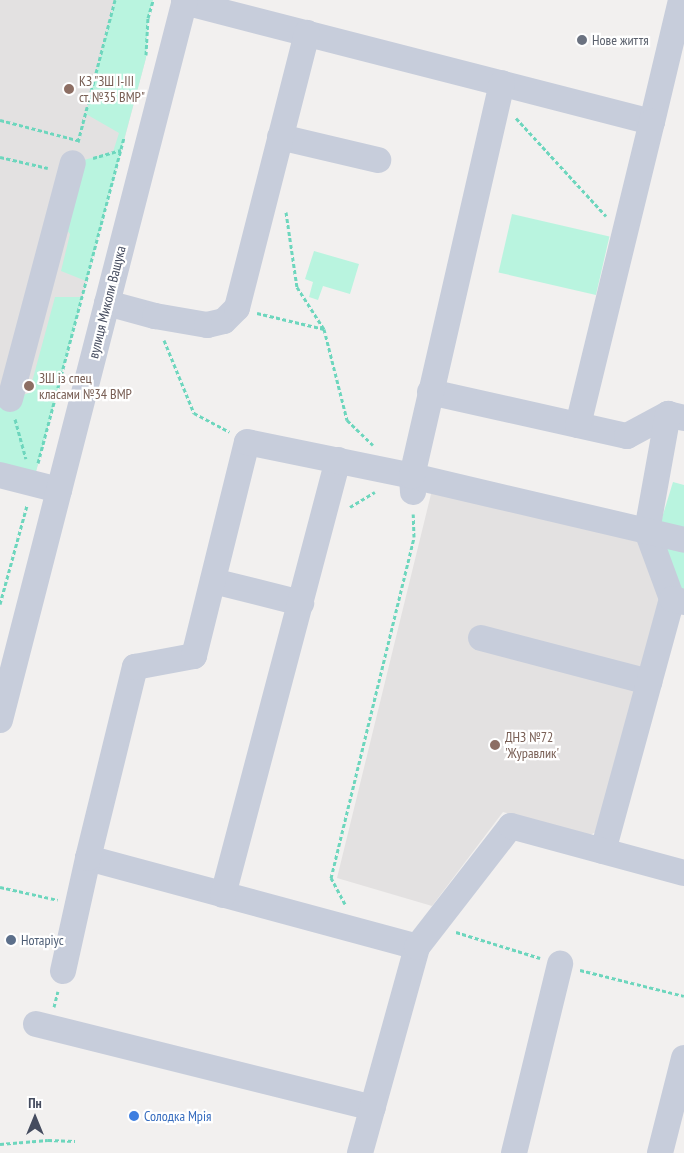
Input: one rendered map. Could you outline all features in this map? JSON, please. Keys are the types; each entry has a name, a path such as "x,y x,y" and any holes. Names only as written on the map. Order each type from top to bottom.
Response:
{"street":[{"path":"578,425 681,0"},
{"path":"185,1 307,34 500,91 652,122"},
{"name":"вулиця Миколи Ващука","path":"0,720 185,1"},
{"path":"107,303 155,316 207,325 224,321 237,308 307,34"},
{"path":"410,481 500,91"},
{"path":"280,137 378,160"},
{"path":"10,399 76,152"},
{"path":"430,392 627,436 676,416"},
{"path":"603,851 650,682 678,600 647,531 676,416"},
{"path":"63,971 88,858 135,666 194,656 247,442 338,460 410,481 684,540"},
{"path":"223,895 338,460"},
{"path":"0,476 59,490"},
{"path":"213,581 301,603"},
{"path":"481,638 650,682"},
{"path":"363,1152 373,1108 417,947 511,826 684,874"},
{"path":"88,858 417,947"},
{"path":"514,1153 560,964"},
{"path":"42,1026 373,1108"},
{"path":"660,1153 684,1058"}],"path":[{"path":"0,120 76,152 115,0"},
{"path":"146,58 148,18 153,0"},
{"path":"500,91 624,236"},
{"path":"0,604 126,132"},
{"path":"286,209 297,287 324,329 346,420 376,447"},
{"path":"237,308 324,329"},
{"path":"155,316 194,413 247,442"},
{"path":"10,399 33,483"},
{"path":"321,523 410,481 414,537 331,878 359,931"},
{"path":"0,887 78,904"},
{"path":"42,1026 63,971"},
{"path":"0,1144 48,1140 75,1142"}],"shaded area":[{"path":"0,0 153,0 148,18 146,58 33,483 0,475"},
{"name":"ДНЗ №72 'Журавлик'","path":"432,490 638,540 660,595 598,831 588,836 503,812 432,906 337,878"}],"green space":[{"path":"115,0 153,0 148,18 146,58 86,281 61,271 70,234 58,218 73,163 113,152 119,133 86,114"},
{"path":"512,214 609,236 596,295 499,272"},
{"path":"314,251 359,264 350,294 323,286 318,300 309,297 313,282 305,279"},
{"path":"55,297 82,297 33,483 0,475 0,397 10,399 29,393"},
{"path":"673,482 684,485 684,594 653,547"}],"place":[{"name":"Нове життя","path":"582,40"},
{"name":"КЗ \"ЗШ І-ІІІ ст. №35 ВМР\"","path":"69,89"},
{"name":"ЗШ із спец класами №34 ВМР","path":"29,386"},
{"name":"ДНЗ №72 'Журавлик'","path":"495,745"},
{"name":"Нотаріус","path":"11,940"},
{"name":"Солодка Мрія","path":"134,1116"}]}
